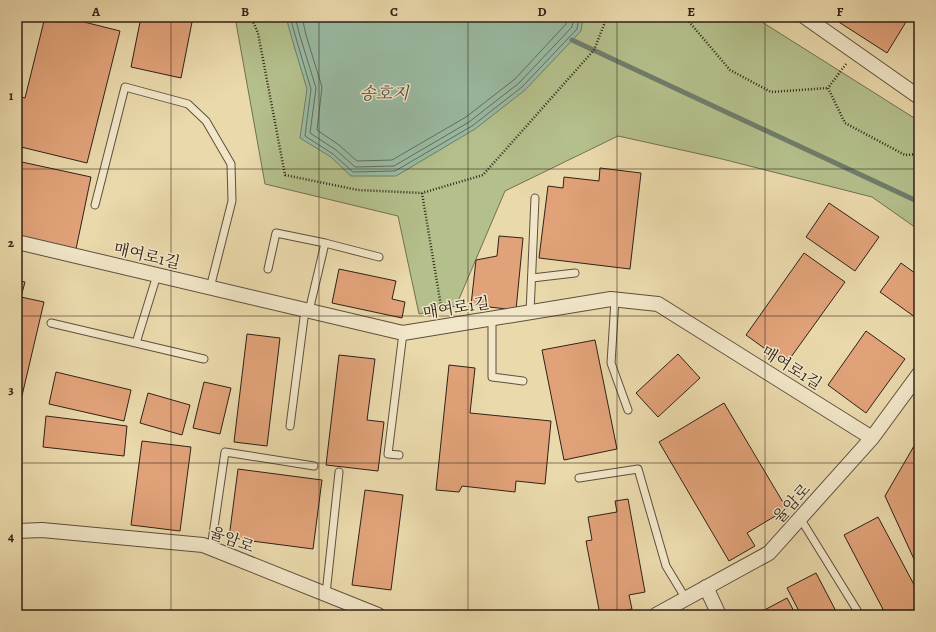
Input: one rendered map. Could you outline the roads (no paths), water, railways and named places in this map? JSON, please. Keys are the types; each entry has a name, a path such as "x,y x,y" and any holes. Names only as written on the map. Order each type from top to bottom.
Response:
{"street":[{"path":"805,17 919,97"},
{"name":"매여로1길","path":"17,242 403,333 610,299 658,304 872,438"},
{"name":"율암로","path":"656,615 769,553 872,438 919,374"},
{"name":"율암로","path":"17,531 42,530 203,545 378,615"},
{"path":"706,587 719,615"}],"lane":[{"path":"95,205 125,87 188,104 206,121 231,164 232,201 210,288"},
{"path":"530,312 535,198"},
{"path":"268,269 276,233 325,243 379,257"},
{"path":"290,426 307,310 325,243"},
{"path":"532,278 575,273"},
{"path":"136,344 157,275"},
{"path":"615,300 611,363 628,410"},
{"path":"492,319 492,377 523,381"},
{"path":"51,324 204,360"},
{"path":"399,455 388,454 403,333"},
{"path":"211,548 225,452 314,466"},
{"path":"579,478 638,469 666,566 686,599"},
{"path":"326,594 339,472"},
{"path":"800,518 860,615"}],"water":[{"name":"송호지","path":"286,17 583,17 581,31 525,90 475,129 396,176 351,176 331,157 300,138 307,89"}],"waterway":[{"path":"572,40 919,202"}]}
